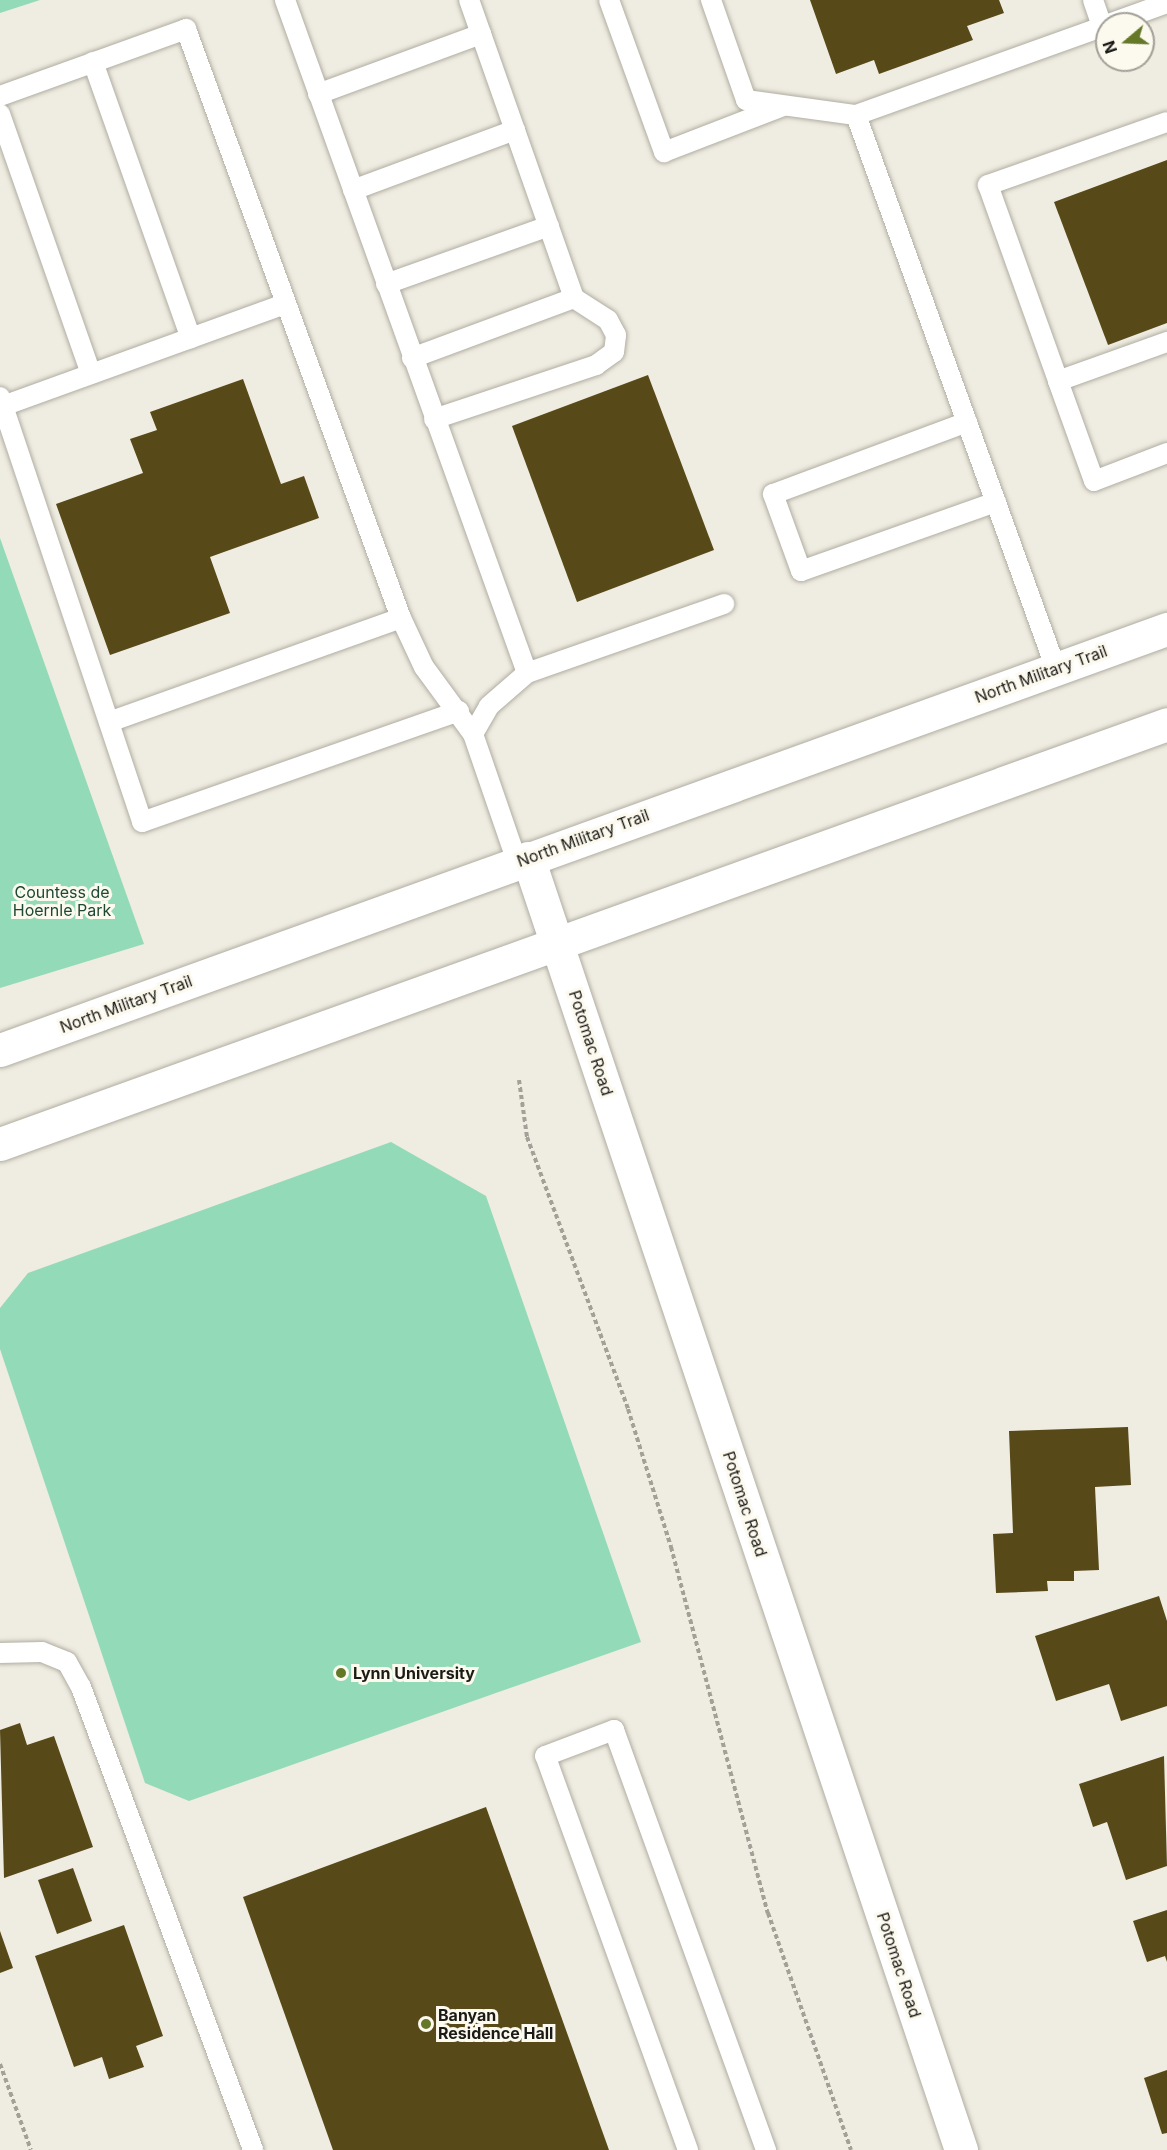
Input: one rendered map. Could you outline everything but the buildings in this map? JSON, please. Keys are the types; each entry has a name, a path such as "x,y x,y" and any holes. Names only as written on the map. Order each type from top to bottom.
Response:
{"main road":[{"name":"North Military Trail","path":"0,1050 1167,629"},
{"path":"0,1144 1167,724"},
{"name":"Potomac Road","path":"523,860 558,944 961,2150"}],"lane":[{"path":"285,0 527,673"},
{"path":"434,419 596,365 614,352 615,336 608,320 574,298 469,0"},
{"path":"609,0 664,153 786,105"},
{"path":"711,0 746,100 856,115 1095,29"},
{"path":"1142,12 1167,3"},
{"path":"0,96 186,29 401,618 424,667 459,711 473,734 523,860"},
{"path":"318,94 481,34"},
{"path":"93,62 191,338"},
{"path":"0,114 91,374"},
{"path":"856,115 1056,669"},
{"path":"1167,122 988,185 1094,481 1167,453"},
{"path":"353,190 515,130"},
{"path":"386,284 549,226"},
{"path":"412,358 574,298"},
{"path":"285,304 91,374 2,402 142,822 459,711"},
{"path":"1058,381 1167,342"},
{"path":"967,422 773,494 801,571 996,502"},
{"path":"473,734 489,706 527,673 724,604"},
{"path":"109,722 401,618"},
{"path":"0,1653 51,1655 67,1662 81,1687 253,2150"},
{"path":"688,2150 545,1756 614,1730 766,2150"}],"path":[{"path":"519,1080 527,1137 628,1409 740,1794 768,1913 851,2150"},
{"path":"0,2064 31,2150"}],"green space":[{"path":"0,0 40,0 0,13"},
{"name":"Countess de Hoernle Park","path":"0,538 144,944 0,988"},
{"path":"391,1142 486,1196 641,1642 189,1801 145,1783 0,1349 0,1308 28,1273"}],"place":[{"name":"Lynn University","path":"341,1673"},
{"name":"Banyan Residence Hall","path":"426,2024"}]}
